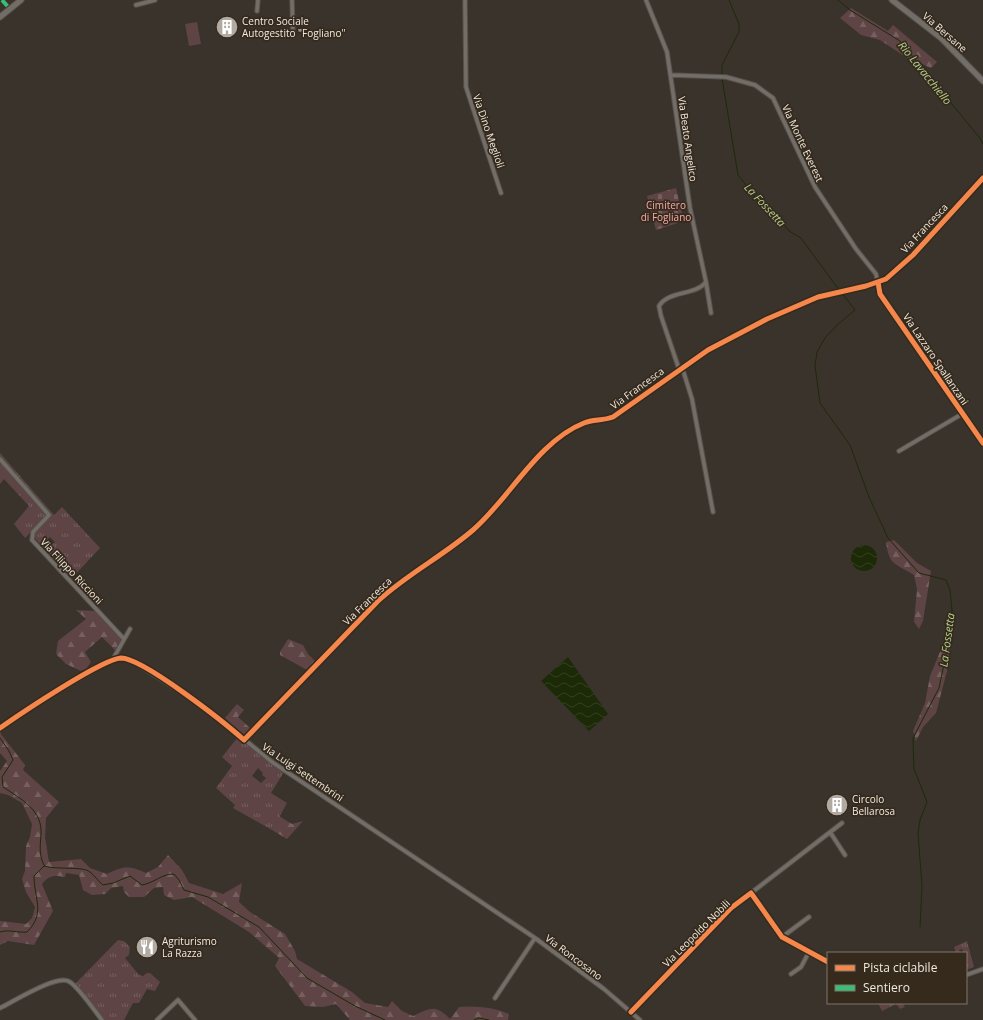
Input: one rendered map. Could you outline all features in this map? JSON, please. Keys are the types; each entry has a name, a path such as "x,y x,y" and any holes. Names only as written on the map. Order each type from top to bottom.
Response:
{"street":[{"path":"0,17 21,0"},
{"path":"136,5 155,0"},
{"path":"257,11 258,0"},
{"path":"292,0 293,36"},
{"name":"Via Dino Meglioli","path":"465,0 466,87 502,193"},
{"name":"Via Beato Angelico","path":"646,0 666,49 690,208 711,313"},
{"name":"Via Bersane","path":"892,0 941,38 983,81"},
{"name":"Via Monte Everest","path":"671,75 726,77 755,85 773,98 815,187 852,244 876,274 878,282"},
{"name":"Via Francesca","path":"244,740 378,601 400,582 462,540 475,529 540,455 552,444 583,423 602,421 613,417 681,368 719,344 792,307 818,296 886,279 898,269 983,178"},
{"path":"706,282 699,288 667,299 659,306 661,316 692,399 713,512"},
{"name":"Via Lazzaro Spallanzani","path":"878,282 880,294 983,443"},
{"path":"899,451 962,414"},
{"name":"Via Filippo Riccioni","path":"0,459 49,515 32,532 32,540 124,639"},
{"path":"0,728 40,701 113,659 130,630"},
{"name":"Via Luigi Settembrini","path":"113,659 127,659 134,662 206,708 272,762 535,938"},
{"name":"Via Leopoldo Nobili","path":"631,1012 731,908 842,823"},
{"path":"830,832 845,855"},
{"path":"751,893 782,937 827,961"},
{"path":"782,937 809,917"},
{"name":"Via Roncosano","path":"495,998 535,938 640,1020"},
{"path":"791,974 801,967 809,952"},
{"path":"967,975 983,969"},
{"path":"0,1008 51,982 62,979 71,983 102,1020"},
{"path":"157,1020 178,1000 195,1020"}],"green space":[{"path":"851,8 888,31 893,25 937,62 931,68 904,56 880,40 861,35 840,18"},
{"path":"197,22 201,44 189,46 185,24"},
{"name":"Cimitero di Fogliano","path":"676,188 684,221 656,230 647,196"},
{"path":"0,453 54,515 62,507 100,548 72,578 30,533 25,538 14,524 29,506 4,479 0,484","holes":["50,537 55,542 47,549 42,544"]},
{"path":"894,540 917,563 931,571 923,621 919,629 914,622 917,589 914,575 898,566 891,560 886,542"},
{"path":"76,610 95,611 122,639 115,650 102,637 85,652 91,662 86,669 81,671 66,664 56,654 58,641 86,619"},
{"path":"954,618 947,671 936,713 923,727 916,741 913,731 925,703 930,676"},
{"path":"288,639 303,645 308,654 315,661 307,670 280,655 280,652"},
{"path":"237,704 244,710 238,717 250,728 244,735 225,718"},
{"path":"0,727 1,734 25,765 23,770 59,802 46,818 45,838 49,862 81,859 90,868 107,874 122,868 135,869 146,873 158,867 168,855 182,870 189,883 223,894 242,883 239,902 250,912 285,934 295,951 297,959 352,992 365,1003 388,1007 392,1001 402,1011 413,1016 429,1009 436,1009 450,1019 459,1007 485,1008 509,1014 508,1020 350,1020 336,1004 323,1007 305,1006 275,966 279,958 249,932 192,897 174,900 164,895 163,887 154,888 144,897 129,897 124,892 123,886 111,888 105,894 92,895 83,890 79,875 66,873 65,877 52,876 42,884 53,911 34,945 8,941 0,945 0,921 26,924 32,918 35,907 26,892 22,879 25,871 26,846 30,837 32,824 22,803 8,795 0,793 0,771 7,761 0,753"},
{"path":"238,737 262,757 284,772 271,793 287,803 272,830 233,808 235,805 216,788 232,766 222,757","holes":["258,768 263,773 262,775 266,778 261,783 252,776"]},
{"path":"279,816 292,824 303,821 287,839 272,830"},
{"path":"118,940 124,941 130,947 129,955 125,958 139,975 143,976 150,973 160,982 155,991 147,989 139,1003 133,1003 124,1020 105,1020 75,984"},
{"path":"967,941 974,967 967,970 967,952 964,952 962,949 959,950 960,952 956,952 954,947"},
{"path":"878,1004 896,1004 882,1011"},
{"path":"896,1004 903,1004 905,1007 900,1009"}],"water":[{"path":"864,545 873,549 877,558 873,567 864,571 855,567 851,558 855,549"},
{"path":"568,657 608,714 589,731 541,681"}],"waterway":[{"name":"La Fossetta","path":"722,75 722,65 739,32 739,24 729,0"},
{"name":"Rio Lavacchiello","path":"838,0 850,10 900,41 979,137 983,144"},
{"name":"La Fossetta","path":"722,78 738,175 756,198 775,214 789,231 801,238 839,290"},
{"name":"La Fossetta","path":"842,293 855,310 836,326 825,338 817,352 815,366 820,403 850,445 869,497 888,538 919,573 946,580 950,590 952,610 951,631 939,688 913,738 914,769 927,802 920,820 918,833 922,886 920,927"},
{"path":"0,738 13,760 2,777 3,787 30,806 35,812 41,826 40,847 42,862 44,865"},
{"path":"44,866 87,870 103,885 113,883 130,876 142,885 165,875 174,874 184,890 208,897 259,927 307,978 355,1006 385,1020"},
{"path":"0,932 27,932 33,925 38,912 34,876 44,866"},
{"path":"474,1020 479,1018 489,1020"}],"marked path":[{"path":"2,0 10,9"}],"cycle path":[{"path":"0,728 42,700 97,667 121,658 147,668 165,679 244,740 378,601 401,582 473,530 552,443 568,431 584,423 613,417 708,350 767,319 818,297 866,286 886,279 913,255 983,178"},
{"path":"878,282 880,294 983,443"},
{"path":"631,1012 731,908 751,893 782,937 827,961"}],"place":[{"name":"Centro Sociale Autogestito \"Fogliano\"","path":"227,27"},
{"name":"Circolo Bellarosa","path":"837,805"},
{"name":"Agriturismo La Razza","path":"147,947"}]}
